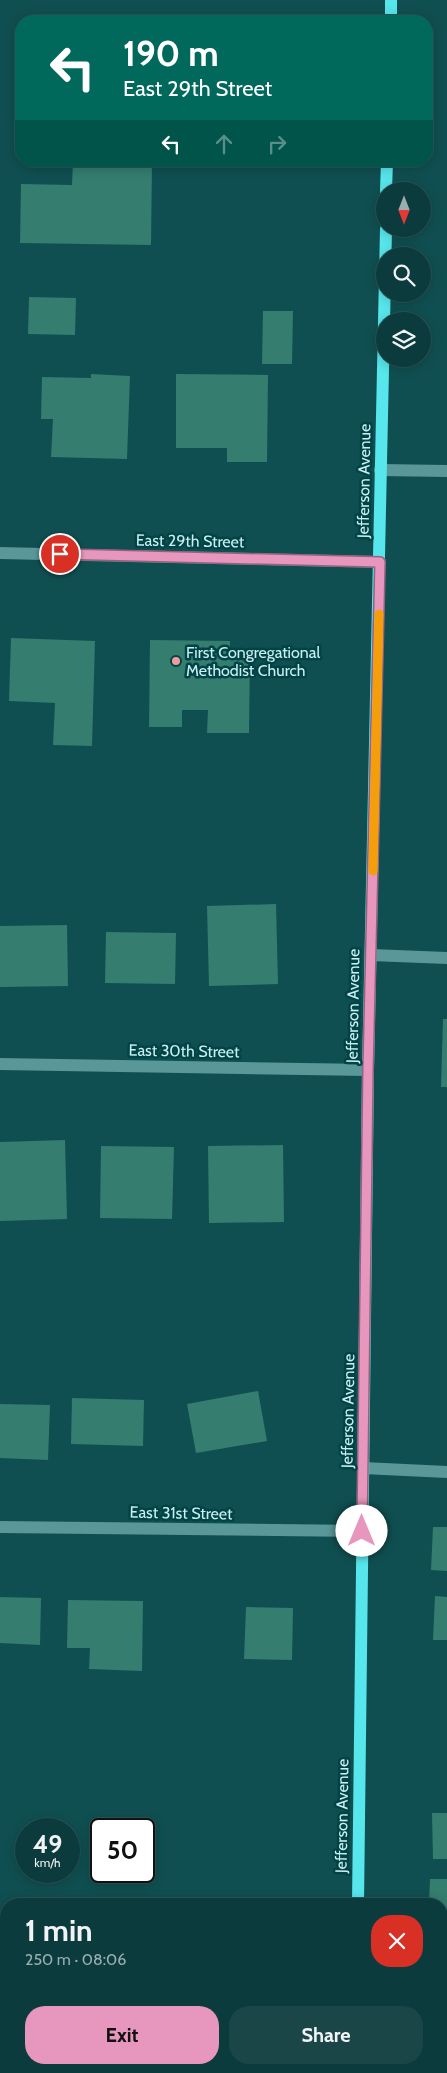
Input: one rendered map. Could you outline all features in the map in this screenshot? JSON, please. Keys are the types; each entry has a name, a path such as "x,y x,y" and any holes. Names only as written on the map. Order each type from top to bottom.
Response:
{"main road":[{"path":"390,15 391,0"},
{"path":"386,182 387,167"},
{"name":"Jefferson Avenue","path":"358,1898 368,1070 386,238"}],"street":[{"path":"380,470 447,472"},
{"name":"East 29th Street","path":"0,553 380,562"},
{"path":"371,955 447,958"},
{"name":"East 30th Street","path":"0,1064 368,1070"},
{"path":"363,1468 447,1472"},
{"name":"East 31st Street","path":"0,1527 362,1531"}],"building":[{"path":"73,167 152,167 151,245 20,243 21,184 72,185"},
{"path":"29,297 76,298 75,335 28,334"},
{"path":"263,311 293,311 292,364 262,364"},
{"path":"91,374 130,376 127,459 51,457 53,419 41,419 42,377 91,378"},
{"path":"176,374 268,375 267,462 227,462 227,448 176,448"},
{"path":"11,638 95,641 92,746 53,745 55,703 9,701"},
{"path":"150,640 230,641 230,652 250,652 249,733 207,733 208,710 182,710 182,727 149,727"},
{"path":"276,904 278,984 209,986 207,906"},
{"path":"67,925 68,986 0,987 0,926"},
{"path":"106,932 176,933 175,984 105,983"},
{"path":"443,1019 447,1019 447,1087 441,1087"},
{"path":"65,1140 67,1219 0,1221 0,1142"},
{"path":"283,1145 284,1222 209,1223 208,1146"},
{"path":"101,1146 174,1147 172,1219 100,1218"},
{"path":"258,1391 267,1441 196,1453 187,1404"},
{"path":"72,1398 144,1400 143,1446 71,1444"},
{"path":"0,1404 50,1405 48,1460 0,1458"},
{"path":"433,1527 447,1527 447,1571 431,1570"},
{"path":"435,1596 447,1597 447,1640 433,1640"},
{"path":"0,1597 41,1598 40,1645 0,1643"},
{"path":"68,1600 143,1601 142,1671 89,1669 90,1648 67,1648"},
{"path":"246,1607 293,1608 292,1660 244,1659"},
{"path":"432,1813 447,1813 447,1859 433,1859"},
{"path":"430,1879 447,1879 447,1898 429,1898"}],"slow traffic":[{"path":"373,871 379,614"}],"place":[{"name":"First Congregational Methodist Church","path":"176,661"}],"route":[{"path":"60,554 380,562 368,1070 362,1531"}]}
